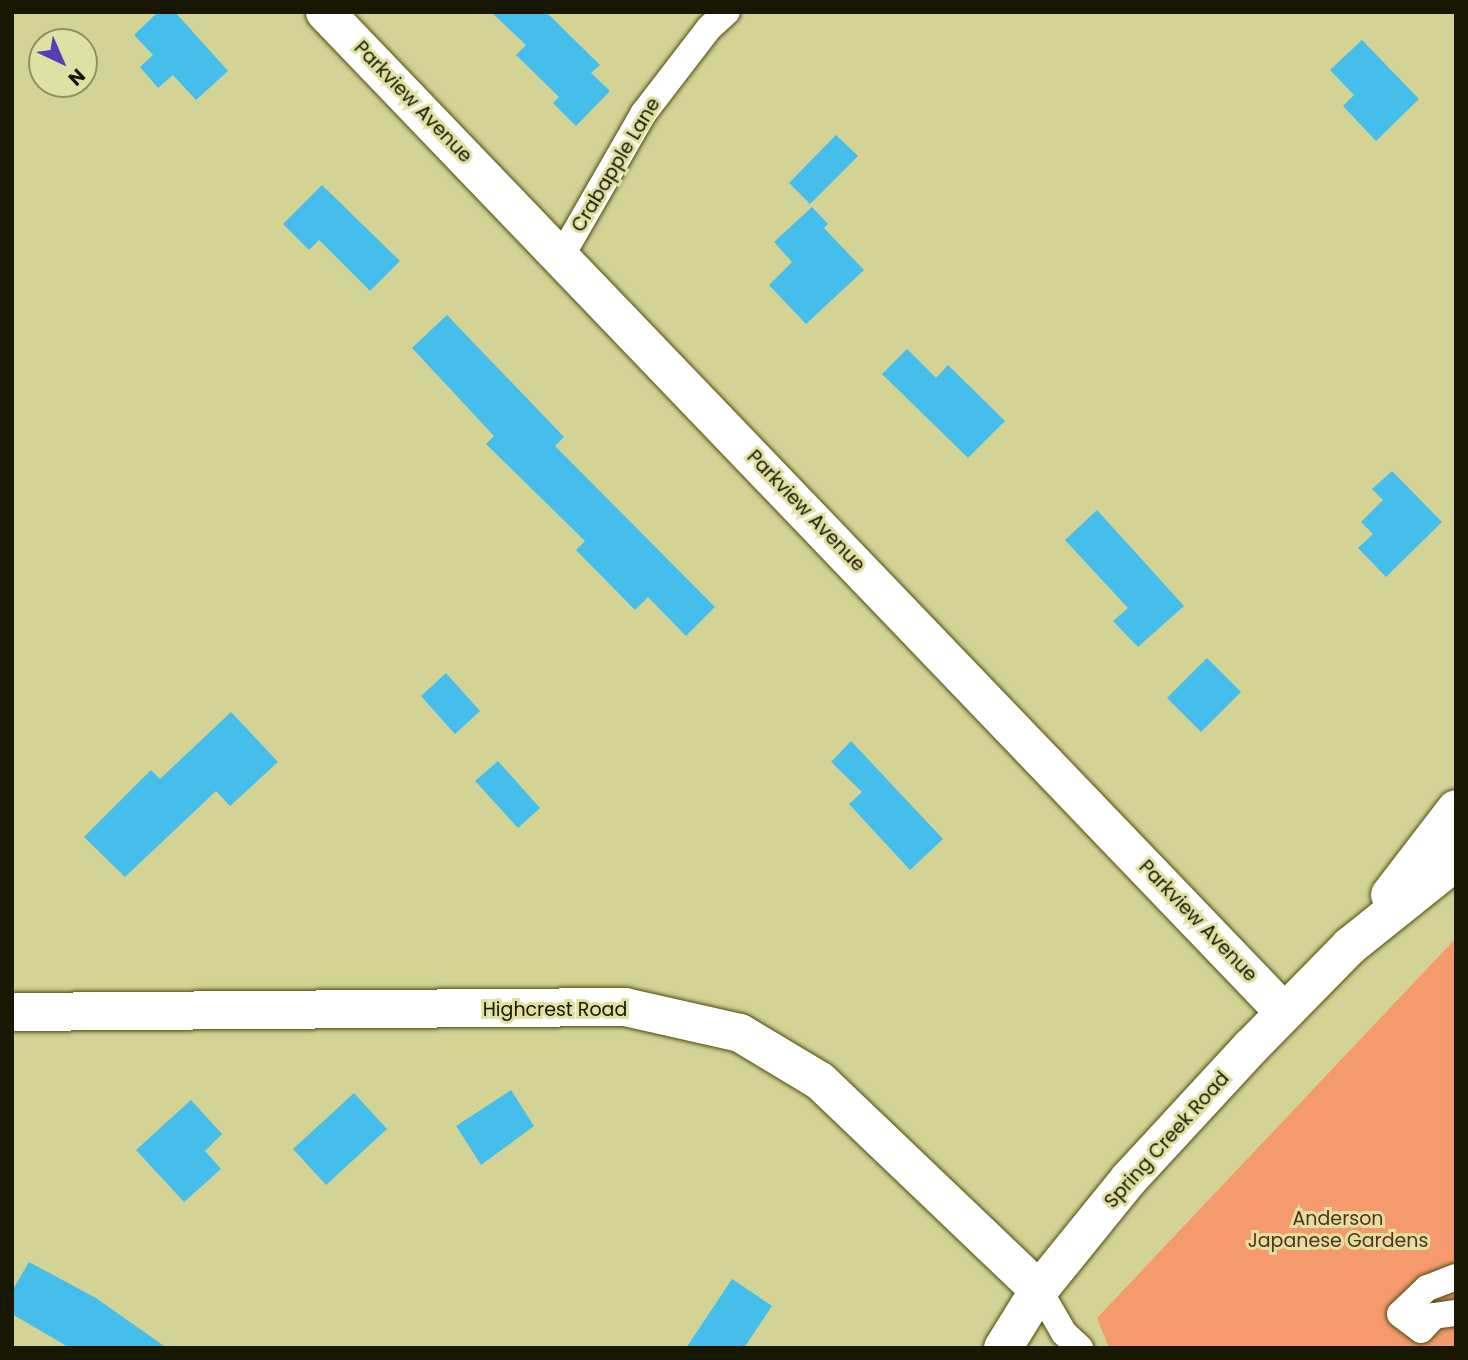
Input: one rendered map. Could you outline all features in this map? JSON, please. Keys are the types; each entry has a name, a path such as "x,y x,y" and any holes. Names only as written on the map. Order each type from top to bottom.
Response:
{"street":[{"name":"Parkview Avenue","path":"325,12 562,255 1284,1012"},
{"name":"Crabapple Lane","path":"562,255 643,114 709,28 727,12"},
{"name":"Spring Creek Road","path":"1350,946 1456,809"},
{"name":"Spring Creek Road","path":"1003,1348 1039,1290 1129,1179 1284,1012 1350,946 1456,861"},
{"name":"Highcrest Road","path":"12,1012 625,1007 740,1033 820,1081 1039,1290"},
{"path":"1456,1277 1427,1288 1400,1314 1422,1330 1434,1317 1456,1313"},
{"path":"1039,1290 1064,1333 1080,1348"}],"green space":[{"name":"Anderson Japanese Gardens","path":"1456,938 1456,1348 1109,1348 1097,1318"}],"building":[{"path":"158,12 175,12 228,71 196,100 173,75 158,88 140,67 153,55 134,35"},
{"path":"491,12 546,12 600,65 591,73 610,91 576,126 553,103 559,97 516,55 526,45"},
{"path":"1362,40 1419,99 1376,141 1343,106 1354,95 1330,70"},
{"path":"836,135 858,156 810,204 789,183"},
{"path":"322,185 400,261 370,291 319,240 309,250 283,224"},
{"path":"812,207 828,224 824,228 864,270 806,324 769,285 792,262 774,242"},
{"path":"447,315 564,437 555,446 715,607 686,636 648,597 635,610 576,550 585,541 486,444 494,436 412,348"},
{"path":"907,349 936,378 948,365 1005,421 968,458 882,374"},
{"path":"1392,471 1442,522 1386,577 1358,548 1373,534 1361,522 1383,500 1372,489"},
{"path":"1097,510 1184,606 1138,647 1113,621 1128,608 1065,540"},
{"path":"1207,658 1241,692 1201,732 1167,698"},
{"path":"446,673 480,711 455,734 421,696"},
{"path":"231,712 278,762 230,806 216,791 125,877 84,837 151,770 160,779"},
{"path":"851,741 943,839 910,870 849,804 862,792 831,762"},
{"path":"498,761 540,808 518,828 475,781"},
{"path":"511,1090 534,1126 481,1165 456,1126"},
{"path":"354,1093 387,1129 326,1185 293,1149"},
{"path":"191,1100 222,1134 205,1151 221,1169 184,1202 136,1150"},
{"path":"29,1262 96,1298 167,1348 70,1348 12,1314 12,1291"},
{"path":"732,1279 772,1306 744,1348 686,1348"}]}
